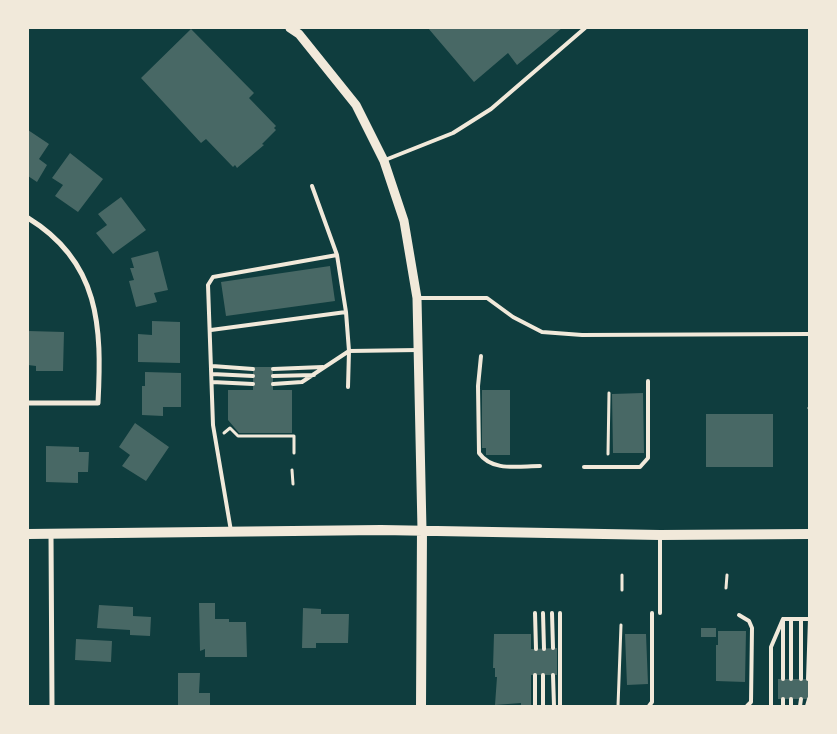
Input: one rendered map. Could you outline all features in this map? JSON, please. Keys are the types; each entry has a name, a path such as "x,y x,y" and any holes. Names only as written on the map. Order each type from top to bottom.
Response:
{"main road":[{"path":"421,706 422,530"},
{"path":"28,534 422,530 660,535 810,534"}],"street":[{"path":"290,28 299,34 356,105 384,161 404,221 417,298 422,530"},
{"path":"28,218 44,228 77,263 96,309 100,356 98,403 28,403"},
{"path":"51,534 52,706"}],"lane":[{"path":"384,161 453,133 491,109 585,28"},
{"path":"312,186 337,255 346,312 349,351 348,387"},
{"path":"231,531 215,439 208,284 213,277 337,255"},
{"path":"417,298 487,298 514,317 542,332 582,335 810,334"},
{"path":"211,330 346,312"},
{"path":"273,384 302,382 349,351 418,350"},
{"path":"481,356 478,386 478,453 484,460 494,465 540,466"},
{"path":"212,366 253,369"},
{"path":"273,369 325,367"},
{"path":"212,374 253,376"},
{"path":"273,376 314,374"},
{"path":"584,467 640,468 648,458 648,381"},
{"path":"212,382 253,384"},
{"path":"660,535 660,613"},
{"path":"535,613 536,649"},
{"path":"543,613 544,649"},
{"path":"552,613 553,648"},
{"path":"560,613 560,706"},
{"path":"649,706 652,702 652,613"},
{"path":"739,615 749,621 752,628 751,702 747,706"},
{"path":"783,619 810,619 808,680"},
{"path":"783,619 783,680"},
{"path":"771,706 771,647 783,619"},
{"path":"791,680 792,619"},
{"path":"801,619 801,680"},
{"path":"535,675 536,706"},
{"path":"543,675 543,706"},
{"path":"553,675 554,706"},
{"path":"800,706 801,698"},
{"path":"807,706 809,698"},
{"path":"783,699 783,706"},
{"path":"791,706 792,699"}],"path":[{"path":"608,454 609,393"},
{"path":"215,439 230,428 238,436 294,436 294,453"},
{"path":"292,470 293,484"},
{"path":"622,575 622,590"},
{"path":"726,588 727,575"},
{"path":"618,706 621,625"}],"building":[{"path":"428,28 562,28 517,65 508,53 474,82"},
{"path":"191,29 254,93 249,98 276,126 274,128 276,130 262,144 264,145 237,168 235,165 233,167 206,139 201,143 141,78"},
{"path":"28,130 49,144 39,159 47,165 37,182 28,176"},
{"path":"70,153 103,179 78,212 55,196 63,185 52,178"},
{"path":"121,197 146,230 113,254 96,233 107,225 98,214"},
{"path":"158,251 168,290 154,293 157,302 136,307 129,281 134,280 130,268 134,268 131,258"},
{"path":"330,266 335,301 226,316 221,282"},
{"path":"152,321 180,322 180,363 138,362 138,334 152,335"},
{"path":"28,331 64,332 63,371 36,371 36,366 28,365"},
{"path":"253,367 273,367 273,390 292,390 292,433 239,433 228,420 228,390 253,390"},
{"path":"145,372 181,373 181,407 163,407 163,416 142,415 142,386 145,386"},
{"path":"482,390 510,390 510,455 486,455 486,448 482,448"},
{"path":"643,393 644,453 613,453 612,394"},
{"path":"706,414 773,414 773,467 706,467"},
{"path":"135,423 169,447 146,481 122,466 130,455 119,447"},
{"path":"46,446 79,447 79,452 89,452 88,472 78,472 78,483 46,482"},
{"path":"199,603 215,603 215,619 229,619 229,622 246,622 247,657 205,657 205,649 200,651"},
{"path":"99,605 133,607 133,616 151,617 150,636 130,635 130,630 97,628"},
{"path":"303,608 321,609 321,614 349,614 348,643 316,643 316,648 302,648"},
{"path":"701,628 716,628 716,637 701,637"},
{"path":"718,631 746,631 745,682 716,681"},
{"path":"494,634 531,634 531,649 557,648 557,675 531,675 531,705 521,705 521,703 495,705 497,677 495,677 495,668 493,668"},
{"path":"625,634 646,634 648,684 627,685"},
{"path":"76,639 112,641 111,662 75,660"},
{"path":"178,673 200,673 199,693 210,693 210,706 178,706"},
{"path":"778,679 810,679 810,699 778,699"}]}
